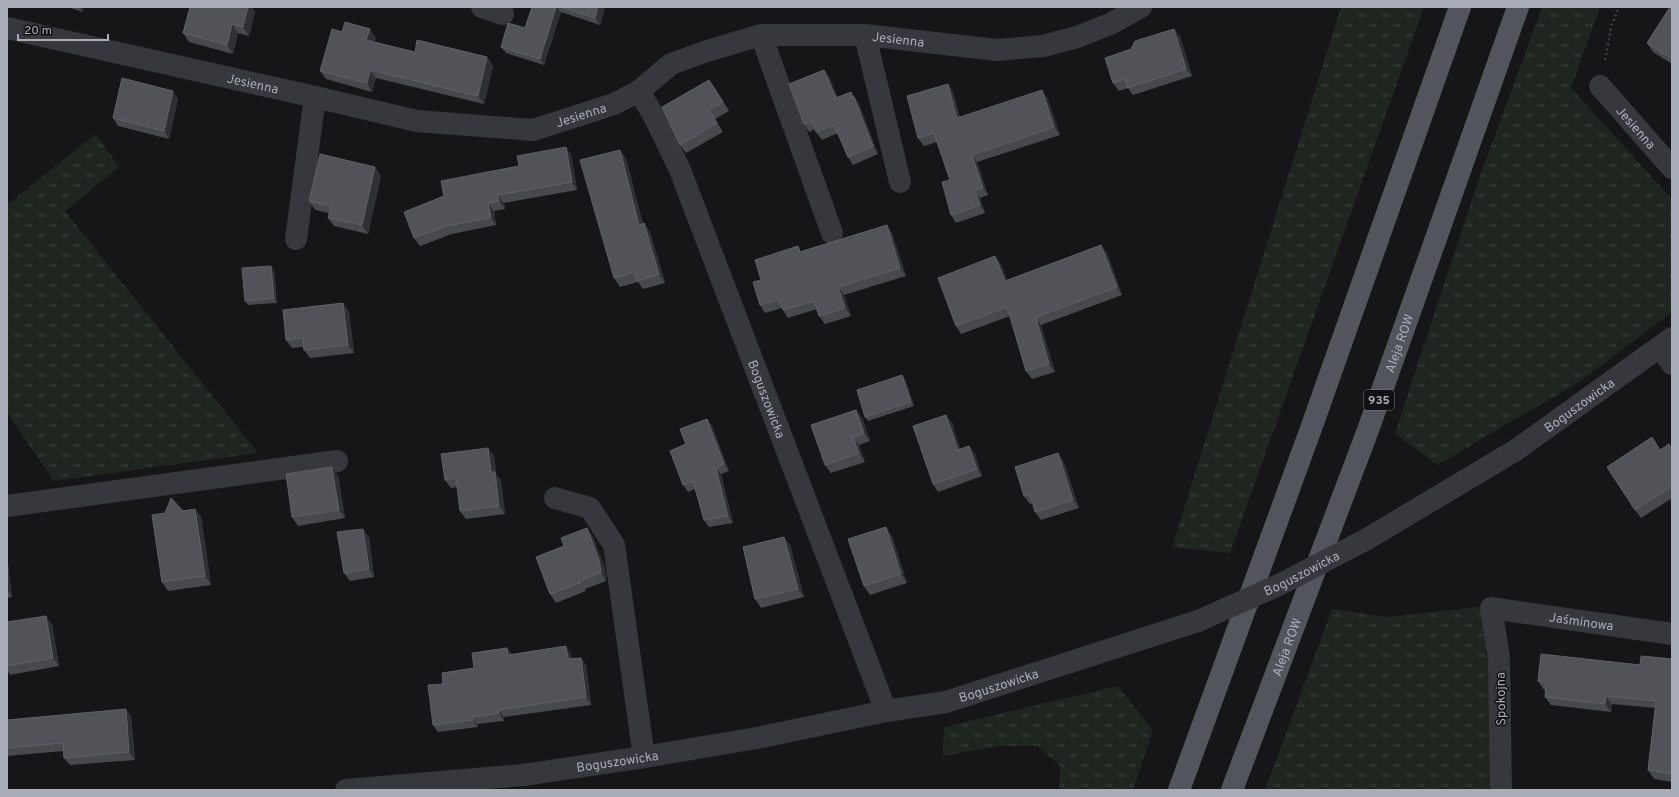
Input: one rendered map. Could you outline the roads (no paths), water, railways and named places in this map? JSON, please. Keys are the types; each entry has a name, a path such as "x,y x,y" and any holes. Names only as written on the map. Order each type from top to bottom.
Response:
{"main road":[{"path":"1179,790 1313,423 1460,7"},
{"name":"Aleja ROW","path":"1232,790 1371,423 1518,7"}],"street":[{"path":"482,7 503,14"},
{"name":"Jesienna","path":"7,28 315,96 417,121 533,130 614,104 639,91 671,64 761,35 865,35 997,50 1043,46 1077,38 1110,24 1141,7"},
{"path":"761,35 832,233"},
{"path":"865,35 900,182"},
{"name":"Jesienna","path":"1600,86 1672,168"},
{"name":"Boguszowicka","path":"639,91 655,118 680,170 886,711"},
{"path":"296,239 315,96"},
{"name":"Boguszowicka","path":"346,790 523,775 757,738 886,711 946,702 1198,621 1282,584 1367,539 1516,450 1668,349"},
{"path":"7,506 338,461"},
{"path":"555,498 590,508 614,545 644,757"},
{"name":"Jaśminowa","path":"1491,608 1672,634"},
{"name":"Spokojna","path":"1491,608 1499,657 1501,790"}]}
